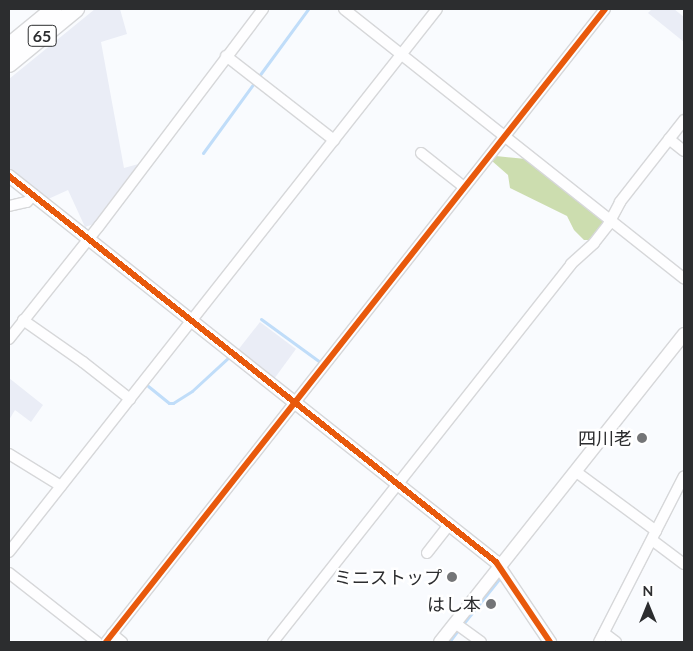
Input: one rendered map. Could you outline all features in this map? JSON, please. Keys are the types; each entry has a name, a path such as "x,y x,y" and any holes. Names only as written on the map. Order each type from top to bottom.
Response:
{"main road":[{"name":"65","path":"9,46 54,9"},
{"name":"65","path":"9,64 76,9"}],"street":[{"path":"9,339 88,239 263,9"},
{"path":"344,9 612,219 684,278"},
{"path":"9,552 437,9"},
{"path":"122,642 109,638 605,9"},
{"path":"226,56 334,140"},
{"path":"273,642 571,264 594,243 612,219 620,202 684,120"},
{"path":"669,139 684,151"},
{"path":"421,153 464,187"},
{"path":"9,176 499,566 550,642"},
{"path":"9,206 27,202 32,195"},
{"path":"23,320 83,362 130,399"},
{"path":"440,642 684,334"},
{"path":"9,454 61,486"},
{"path":"575,471 654,536 684,564"},
{"path":"616,642 602,638 684,476"},
{"path":"427,553 449,525"},
{"path":"9,573 97,642"},
{"path":"455,623 481,642"}],"shaded area":[{"path":"95,9 120,9 127,34 101,42 124,168 142,163 97,223 85,227 68,190 46,200 9,170 9,79"},
{"path":"652,9 674,9 684,17 684,42 648,13"},
{"path":"260,322 296,349 274,379 238,350"},
{"path":"9,378 43,405 31,422 15,410 9,420"}],"green space":[{"path":"496,156 526,159 604,220 604,223 591,240 584,240 574,230 567,216 510,188 508,175 492,161"}],"waterway":[{"path":"259,76 308,9"},
{"path":"203,153 254,83"},
{"path":"261,319 320,362"},
{"path":"148,386 169,403 173,403 192,391 229,357"},
{"path":"463,624 499,579"},
{"path":"449,642 458,630"}],"cycle path":[{"path":"106,642 605,9"},
{"path":"9,176 496,562 550,642"}],"place":[{"name":"四川老","path":"642,438"},
{"name":"ミニストップ","path":"452,577"},
{"name":"はし本","path":"491,604"}]}
